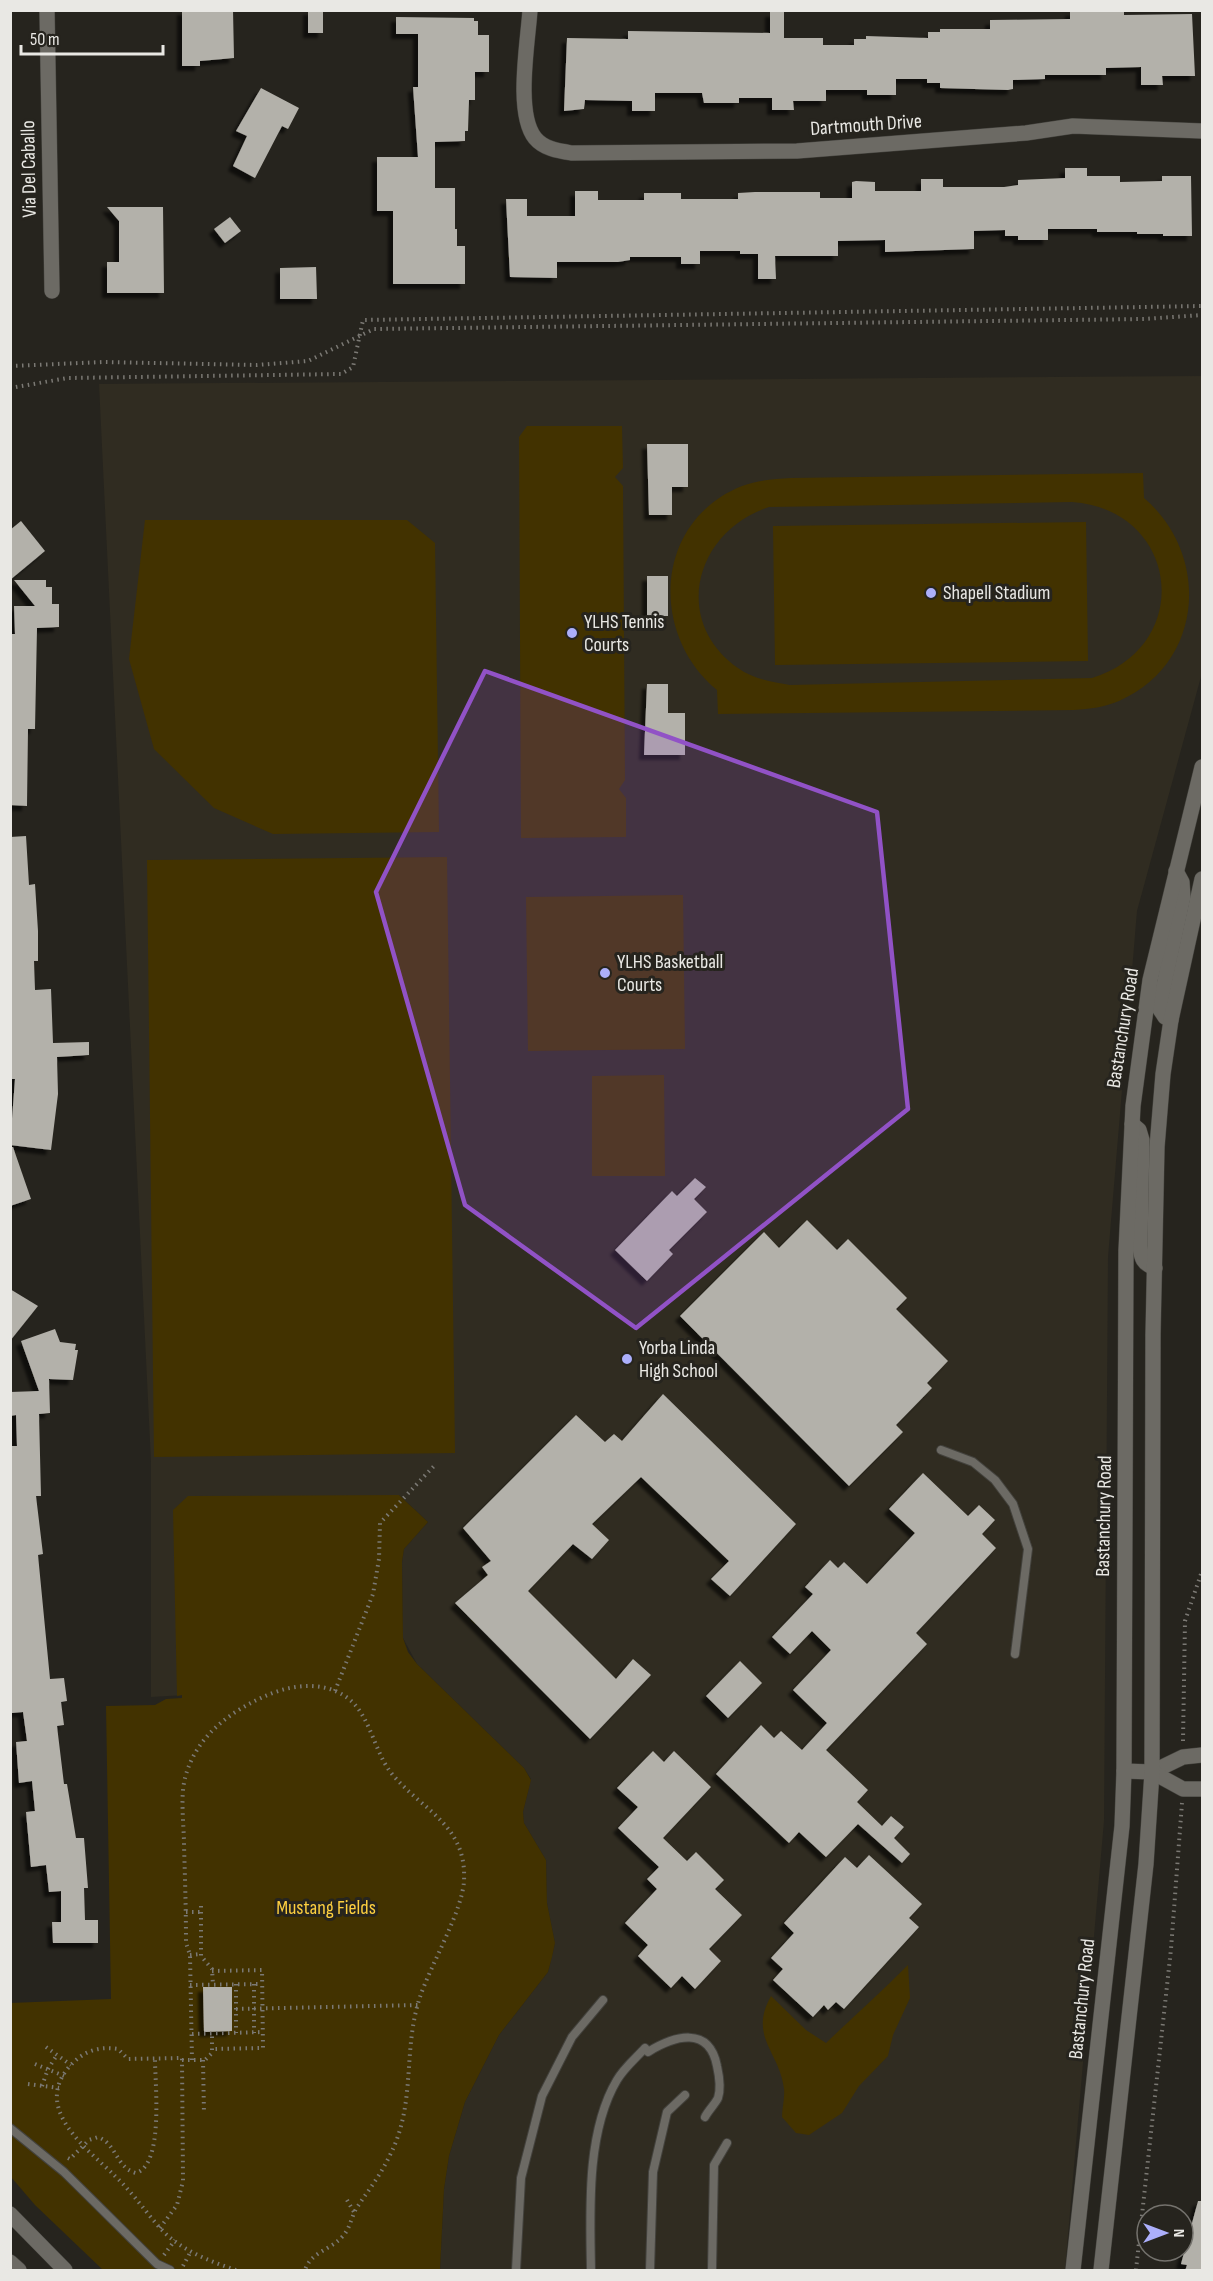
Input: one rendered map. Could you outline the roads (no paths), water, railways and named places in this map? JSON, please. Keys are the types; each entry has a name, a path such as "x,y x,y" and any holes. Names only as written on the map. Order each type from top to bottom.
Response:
{"main road":[{"name":"Via Del Caballo","path":"47,10 52,291"},
{"name":"Dartmouth Drive","path":"530,10 524,105 526,124 536,139 552,150 572,153 786,151 1026,133 1073,126 1112,125 1172,131 1203,131"},
{"name":"Bastanchury Road","path":"1073,2271 1120,1837 1124,1771 1126,1250 1132,1124 1144,1012 1176,870 1203,767"},
{"path":"1171,1020 1165,1017 1160,1008 1183,897 1182,882 1176,870"},
{"path":"1101,2271 1145,1875 1152,1772 1157,1147 1163,1074 1171,1020 1203,879"},
{"path":"1132,1124 1139,1130 1142,1140 1140,1246 1142,1258 1147,1265 1155,1268"},
{"path":"1152,1772 1183,1757 1203,1755"},
{"path":"1124,1771 1152,1772 1182,1789 1203,1789"},
{"path":"10,2214 65,2271"},
{"path":"10,2262 19,2271"}],"lane":[{"path":"941,1450 973,1462 995,1480 1013,1504 1028,1549 1015,1654"},
{"path":"516,2271 521,2178 542,2096 572,2037 603,2000"},
{"path":"591,2271 590,2200 600,2124 618,2079 646,2050 683,2036 700,2039 715,2056 719,2076 718,2098 705,2117"},
{"path":"650,2271 652,2172 667,2112 685,2095"},
{"path":"10,2128 64,2172 157,2264 170,2271"},
{"path":"712,2271 714,2165 727,2143"}],"place":[{"name":"Shapell Stadium","path":"931,593"},
{"name":"YLHS Tennis Courts","path":"572,633"},
{"name":"YLHS Basketball Courts","path":"605,973"},
{"name":"Yorba Linda High School","path":"627,1359"}],"park label":[{"name":"Mustang Fields","path":"326,1908"}]}
